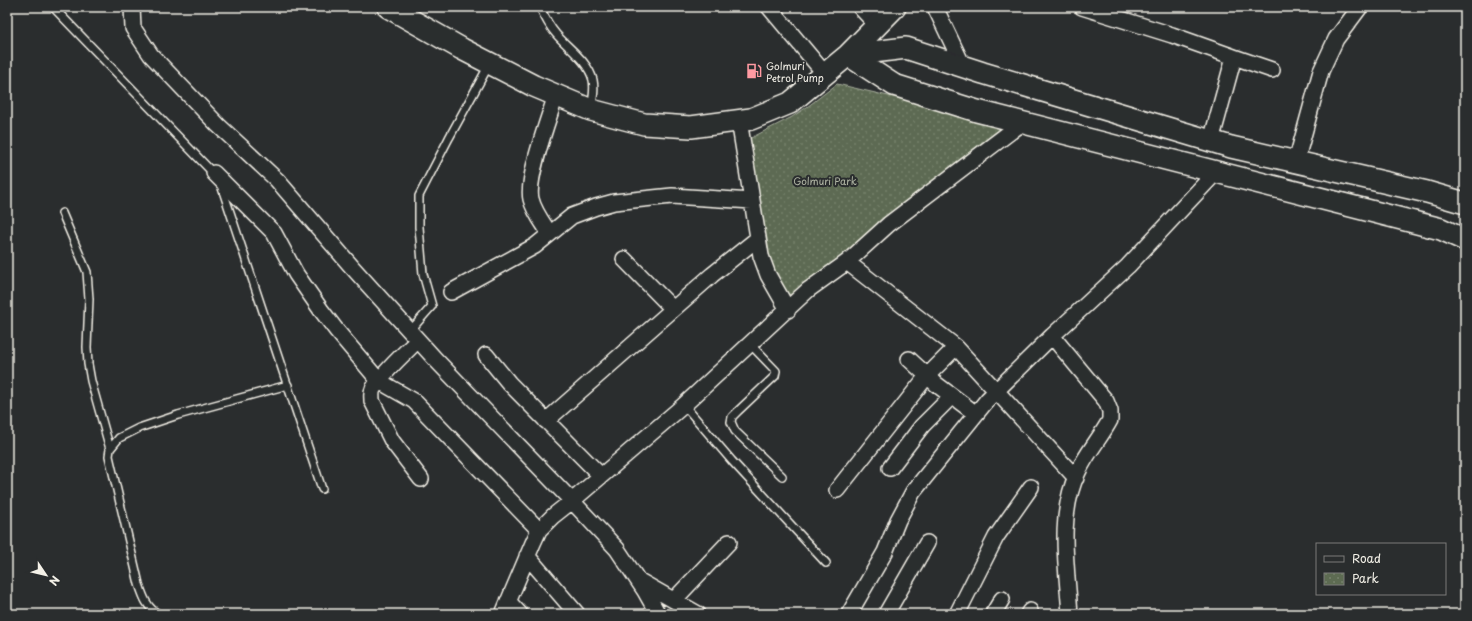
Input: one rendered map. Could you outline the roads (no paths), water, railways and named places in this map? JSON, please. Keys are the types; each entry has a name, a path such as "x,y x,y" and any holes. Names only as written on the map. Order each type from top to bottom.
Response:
{"street":[{"path":"132,7 133,28 151,55 218,125 277,180 352,267 414,335 572,501 616,550 637,579 658,614"},
{"path":"388,7 490,64 534,86 591,110 644,124 691,127 751,119 790,103 848,55 895,7"},
{"path":"769,7 825,74"},
{"path":"860,7 877,25"},
{"path":"935,7 963,66"},
{"path":"1082,7 1172,35 1272,70"},
{"path":"1296,162 1320,71 1336,39 1360,7"},
{"path":"848,55 906,48 1231,147 1427,192 1465,203"},
{"path":"848,55 894,85 977,111 1441,229 1465,240"},
{"path":"1211,141 1234,57"},
{"path":"550,234 533,206 530,188 536,162 556,95"},
{"path":"739,120 757,239 761,256 768,275 788,310"},
{"path":"520,614 506,608 539,530 552,516 572,501 684,405 808,290 846,262 889,224 1022,122"},
{"path":"849,614 885,552 898,520 913,492 976,414 996,390 1128,266 1217,171"},
{"path":"214,174 274,233 296,274 321,310 379,381 414,401 539,530"},
{"path":"451,292 527,251 572,216 582,211 614,202 672,196 752,201"},
{"path":"546,421 712,275 757,239"},
{"path":"624,260 673,309"},
{"path":"846,262 956,347 1076,478"},
{"path":"414,335 373,389 371,394 372,401 392,441 421,479"},
{"path":"1052,336 1106,400 1110,411 1110,420 1078,472 1070,494 1064,528 1070,614"},
{"path":"837,490 928,376 956,347"},
{"path":"486,355 509,383 601,476"},
{"path":"909,359 951,397 976,414"},
{"path":"890,468 922,426 951,397"},
{"path":"957,614 996,537 1031,487"},
{"path":"674,600 729,542"},
{"path":"886,614 927,543"},
{"path":"528,556 576,614"},
{"path":"637,579 698,614"},
{"path":"993,614 1002,599"}],"lane":[{"path":"53,7 214,174 224,192 322,489"},
{"path":"540,7 555,34 584,64 592,79 594,92 591,110"},
{"path":"414,335 432,306 423,274 419,227 420,196 448,138 490,64"},
{"path":"62,212 87,272 89,299 87,347 88,364 91,381 110,449 109,456 139,584 143,597 148,606 159,614"},
{"path":"750,345 772,365 776,370 775,376 732,417 731,422 735,432 782,476"},
{"path":"110,449 118,438 139,428 178,415 288,385"},
{"path":"684,405 732,461 826,564"}],"place":[{"name":"Golmuri Petrol Pump","path":"754,71"}],"park label":[{"name":"Golmuri Park","path":"825,180"}]}
